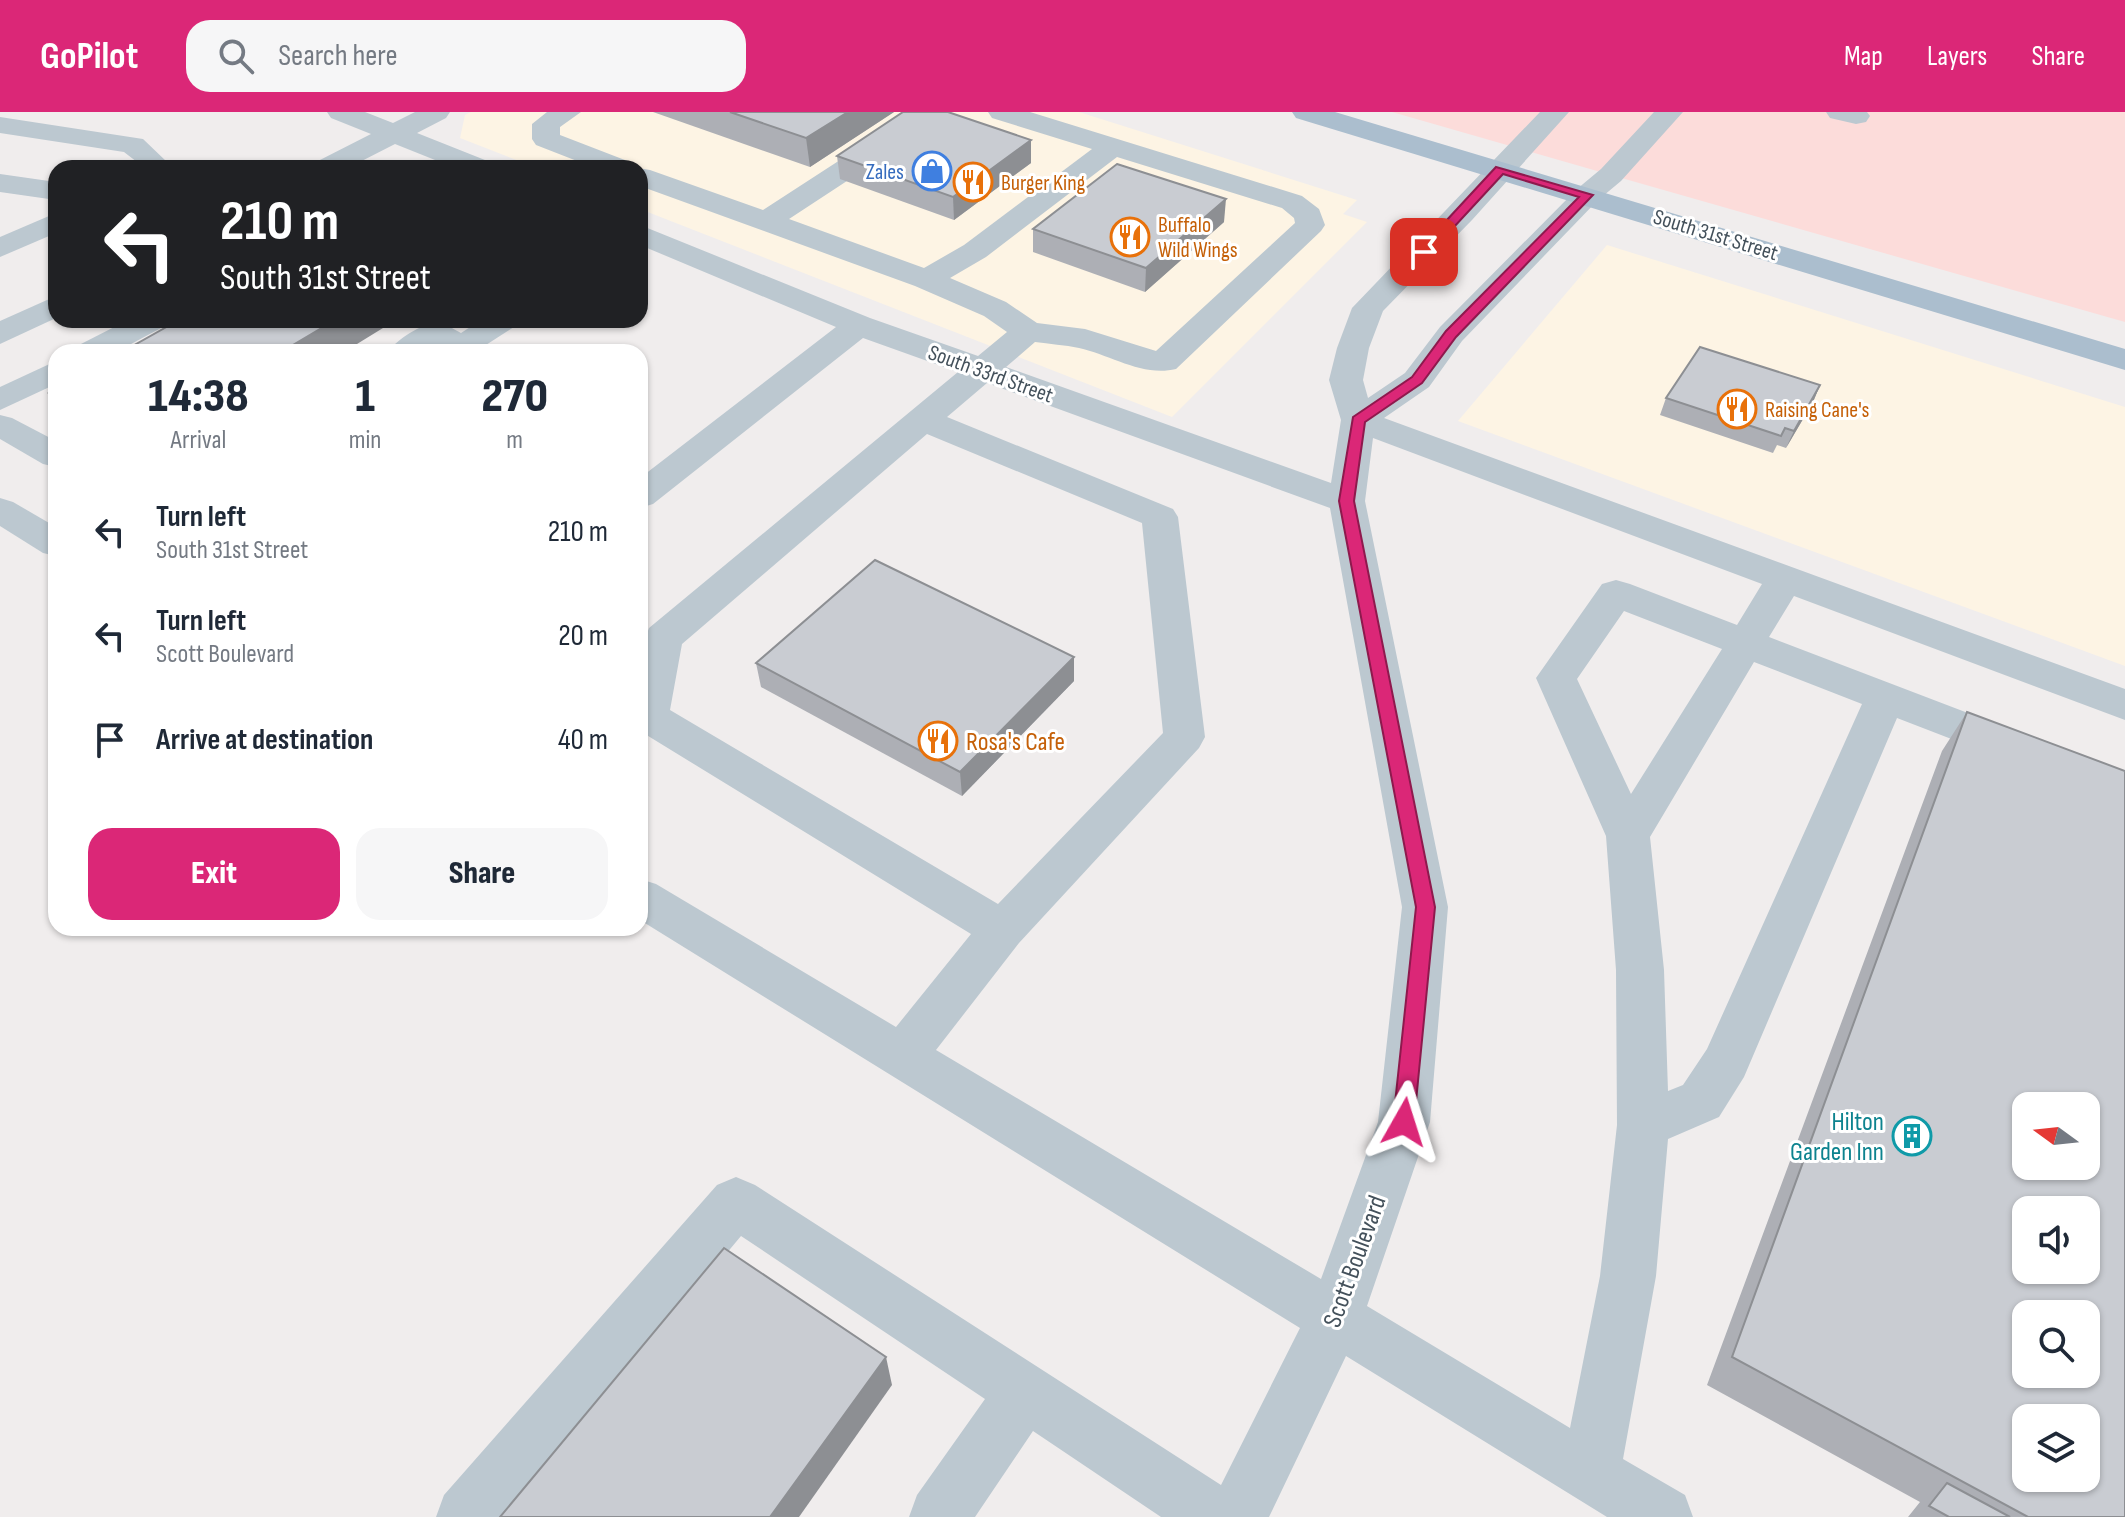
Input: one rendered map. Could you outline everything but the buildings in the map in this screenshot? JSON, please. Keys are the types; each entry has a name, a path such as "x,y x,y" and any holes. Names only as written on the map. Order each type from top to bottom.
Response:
{"main road":[{"name":"South 31st Street","path":"1306,112 2125,360"}],"street":[{"path":"341,112 460,160"},
{"path":"342,160 436,112"},
{"path":"567,112 546,124 546,139 600,160"},
{"path":"766,221 933,112"},
{"path":"648,179 926,279 995,309 1028,331 1085,339 1147,360 1164,362 1310,225 1309,215 1292,202 1002,112"},
{"name":"Scott Boulevard","path":"1237,1517 1335,1317 1404,1122 1425,907 1347,501 1358,420 1346,380 1353,348 1368,308 1462,214 1555,112"},
{"path":"1358,420 1417,380 1451,334 1587,195 1611,175 1669,112"},
{"path":"4,129 133,145 151,160"},
{"path":"926,279 975,251 1113,146"},
{"path":"0,183 48,190"},
{"path":"0,248 48,226"},
{"name":"South 33rd Street","path":"648,237 859,325 1347,501"},
{"path":"0,334 48,310"},
{"path":"648,490 859,325"},
{"path":"106,344 137,328"},
{"path":"466,344 491,328"},
{"path":"1002,930 648,716 663,638 1028,331"},
{"path":"417,344 436,333 451,344"},
{"path":"0,400 48,375"},
{"path":"902,1056 1002,930 1184,737 1160,517 922,419"},
{"path":"1358,420 2125,705"},
{"path":"0,425 48,452"},
{"path":"0,510 48,539"},
{"path":"1628,836 1784,580"},
{"path":"1591,1474 1628,1276 1643,1125 1640,970 1628,836 1556,678 1616,593 2125,790"},
{"path":"1643,1125 1701,1101 1726,1062 1885,698"},
{"path":"648,902 1663,1517"},
{"path":"466,1517 736,1202 1215,1517"},
{"path":"939,1517 1025,1392"}],"shaded area":[{"path":"471,112 1079,112 1357,200 1343,214 1367,222 1172,417 648,212 648,160 516,160 460,138 465,115"},
{"path":"1392,112 2125,112 2125,322 1611,175"},
{"path":"1607,245 2125,407 2125,666 1458,421"}],"place":[{"name":"Zales","path":"932,171"},
{"name":"Burger King","path":"973,182"},
{"name":"Buffalo Wild Wings","path":"1130,237"},
{"name":"Raising Cane's","path":"1737,409"},
{"name":"Rosa's Cafe","path":"938,741"},
{"name":"Hilton Garden Inn","path":"1912,1136"}],"route":[{"path":"1404,1122 1425,907 1347,501 1358,420 1417,380 1451,334 1587,195 1500,169 1424,252"}]}
